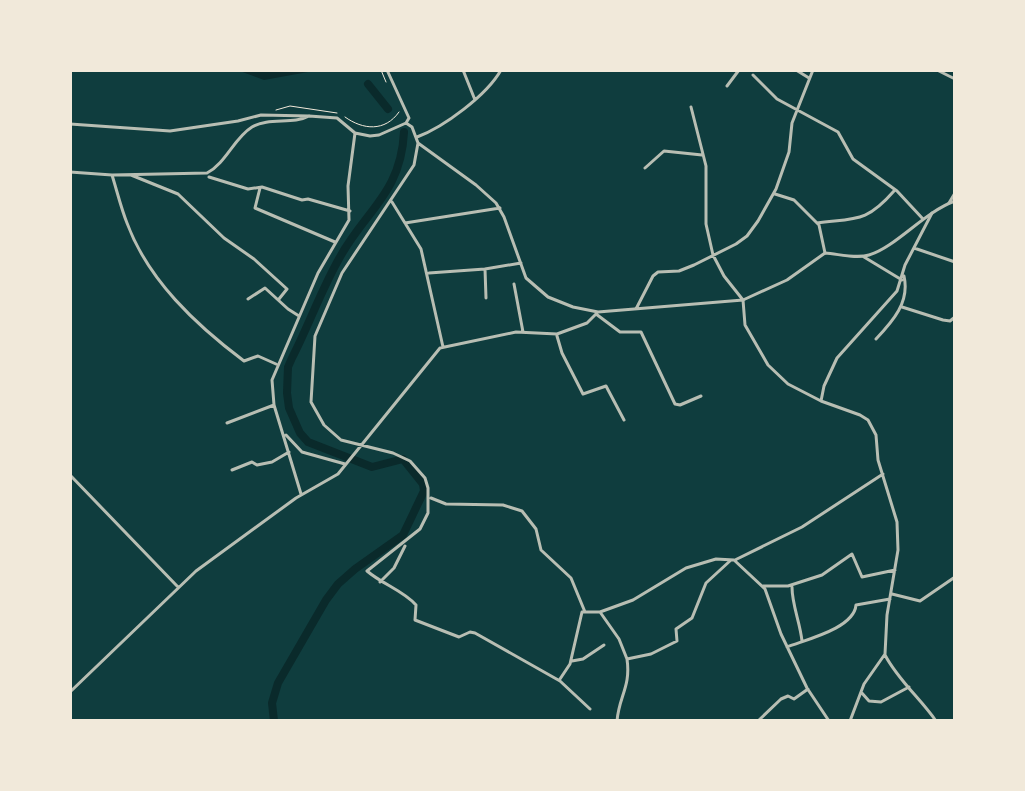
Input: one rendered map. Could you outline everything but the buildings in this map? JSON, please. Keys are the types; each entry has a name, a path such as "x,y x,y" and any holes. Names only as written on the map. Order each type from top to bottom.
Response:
{"street":[{"path":"70,124 170,131 261,115 309,116 337,118 355,133 370,136 388,132 409,118 387,70"},
{"path":"463,70 475,100"},
{"path":"417,137 438,129 475,100 494,83 501,70"},
{"path":"727,86 739,70"},
{"path":"796,70 809,78"},
{"path":"636,309 658,272 679,271 747,236 774,194 789,152 796,109 813,70"},
{"path":"937,70 955,79"},
{"path":"753,75 777,99 838,132 853,159 895,190 923,219"},
{"path":"691,107 707,176 706,224 713,255 724,276 743,300 745,325 768,365 788,384 868,420 876,435 878,460 897,522 898,550 885,654 868,677 850,721"},
{"path":"70,172 112,175 207,173 254,126 309,116"},
{"path":"404,124 417,137 414,165 342,273 315,336 310,391 315,411 331,434 362,447 393,453 410,461 425,478 430,497 424,524 407,542 367,571 416,605 415,620 459,637 475,633 560,681 590,709"},
{"path":"302,494 274,405 272,380 318,273 349,220 348,186 355,133"},
{"path":"418,143 476,185 500,208 526,278 548,297 597,313 620,332 641,332 675,404 680,405 701,396"},
{"path":"645,168 664,151 702,155"},
{"path":"130,174 178,194 224,238 268,270 287,289 279,299"},
{"path":"112,175 127,224 140,251 164,287 203,328 244,361 258,356 277,364"},
{"path":"209,177 248,189 260,187 350,211"},
{"path":"260,187 255,208 335,242"},
{"path":"817,223 856,220 879,208 895,190"},
{"path":"949,203 955,193"},
{"path":"774,194 794,200 817,223 825,253"},
{"path":"391,200 421,249 443,347"},
{"path":"863,256 877,251 955,201"},
{"path":"404,223 500,208"},
{"path":"821,401 824,386 837,358 885,306 903,277 932,213"},
{"path":"914,248 955,262"},
{"path":"70,692 207,562 302,494 330,481 362,447 434,353 443,347 502,334 557,334 587,323 597,313 743,300 787,280 825,253 863,256 903,277 901,307 894,320 876,339"},
{"path":"428,273 521,263"},
{"path":"485,269 486,298"},
{"path":"514,284 523,332"},
{"path":"248,299 265,288 299,316"},
{"path":"901,307 943,320 950,321 955,317"},
{"path":"557,334 562,353 583,394 606,386 624,420"},
{"path":"227,423 274,405"},
{"path":"283,432 302,452 348,464"},
{"path":"232,470 252,462 257,465 272,462 289,452"},
{"path":"627,659 651,654 677,641 676,629 695,614 706,583 733,560 802,527 883,474"},
{"path":"70,475 178,587"},
{"path":"430,497 446,504 503,505 522,511 536,529 541,550 571,578 585,612"},
{"path":"380,582 394,568 407,542"},
{"path":"763,586 792,585 822,575 852,554 862,577 895,570"},
{"path":"560,681 571,661 580,616 585,612 600,612 633,600 686,568 716,559 733,560 763,586 787,647 808,689 829,721"},
{"path":"787,647 847,623 856,605 890,596 920,601 955,577"},
{"path":"792,585 792,600 802,641"},
{"path":"600,612 619,639 627,659 629,683 617,721"},
{"path":"571,661 583,659 604,645"},
{"path":"885,654 936,721"},
{"path":"861,692 869,701 881,702 909,687"},
{"path":"758,721 781,699 788,696 794,699 808,689"}],"path":[{"path":"381,70 390,87"},
{"path":"275,110 290,106 332,111 357,126 372,129 396,117 399,104"}],"water":[{"path":"237,70 319,70 264,80"}],"waterway":[{"path":"368,84 388,109"},
{"path":"274,721 272,703 278,683 326,600 355,569 403,535 424,491 423,484 403,459 372,467 308,442 300,433 289,408 287,393 288,367 292,358 340,257 389,186 396,171 404,132"}]}
